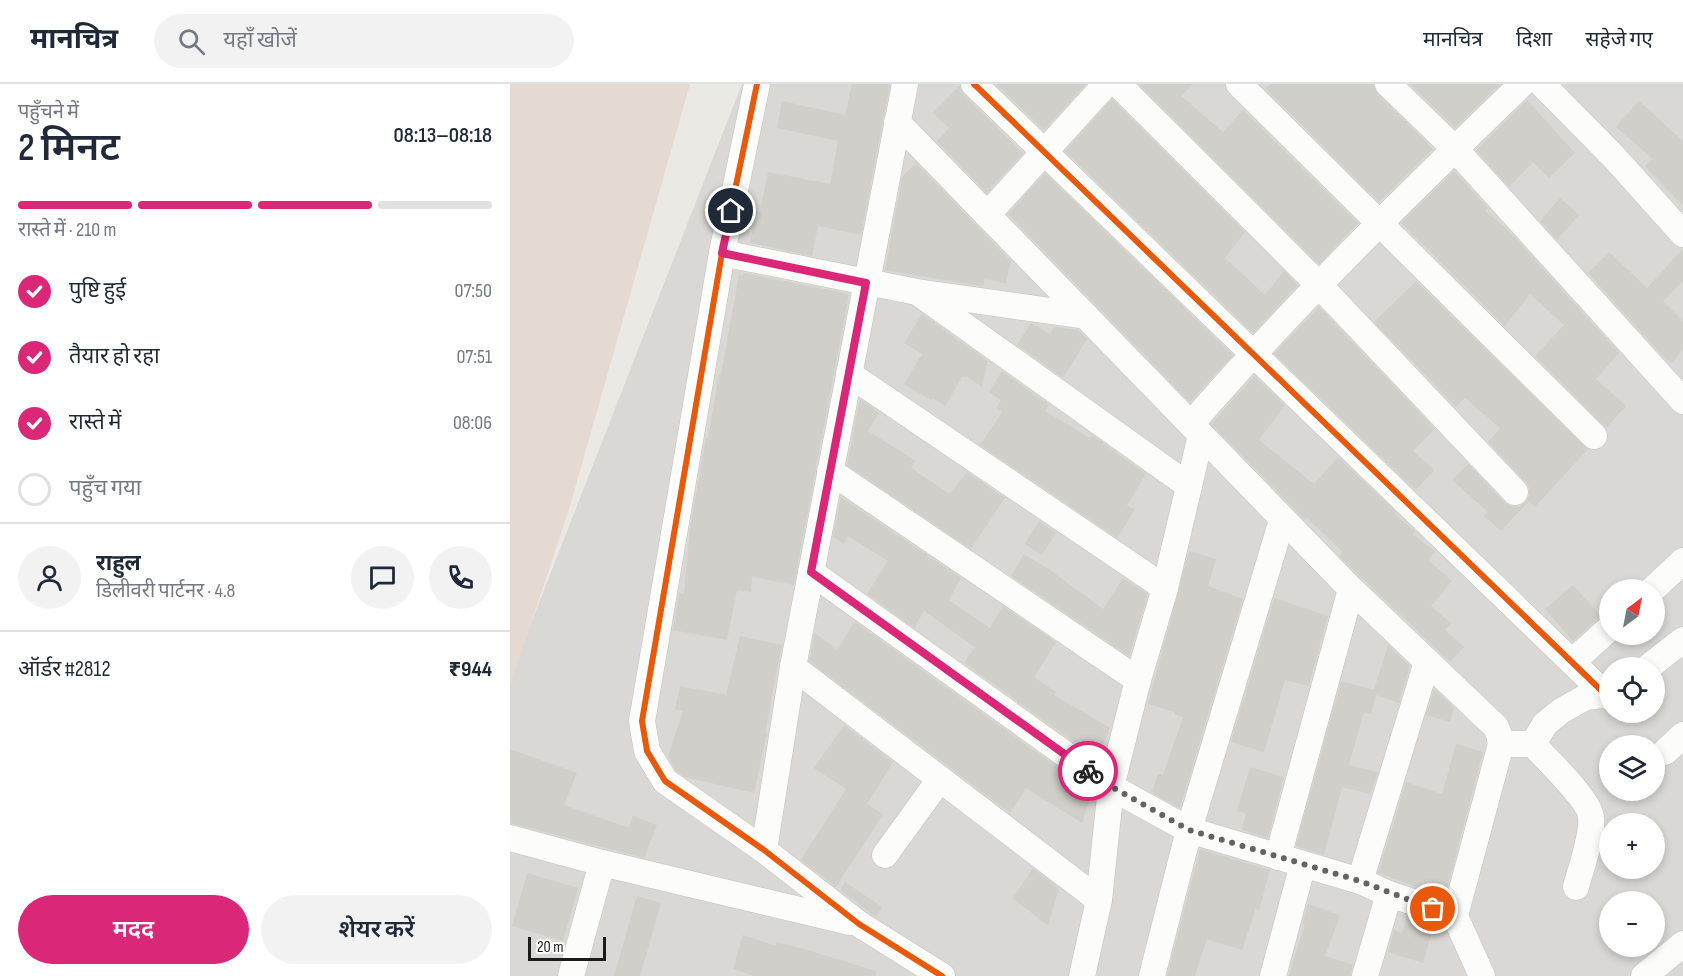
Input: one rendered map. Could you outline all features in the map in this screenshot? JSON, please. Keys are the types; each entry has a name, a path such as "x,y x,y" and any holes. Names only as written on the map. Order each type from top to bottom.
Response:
{"street":[{"path":"757,84 722,253 642,721 647,751 665,781 764,850 859,924 942,976"},
{"path":"764,850 793,667 905,84"},
{"path":"974,84 1599,687"},
{"path":"987,214 1106,84"},
{"path":"1118,84 1319,285 1515,492"},
{"path":"1239,84 1594,436"},
{"path":"1388,84 1455,149 1683,401"},
{"path":"1082,976 1099,900 1112,787 1138,680 1165,588 1189,486 1196,430 1253,352 1522,84"},
{"path":"1542,84 1614,157 1683,234"},
{"path":"897,122 1282,520 1496,727 1501,744 1455,916 1482,976"},
{"path":"722,253 917,292 1086,316"},
{"path":"917,292 1189,486"},
{"path":"849,375 1165,588"},
{"path":"831,471 1138,680"},
{"path":"1152,976 1189,830 1282,520"},
{"path":"1664,579 1683,561"},
{"path":"811,572 1112,787 1189,830 1360,881 1389,894 1455,916"},
{"path":"1278,856 1351,589"},
{"path":"1572,662 1599,638"},
{"path":"1661,657 1683,640"},
{"path":"1360,881 1427,662"},
{"path":"793,667 1099,900"},
{"path":"1533,744 1545,723 1561,711 1586,697 1599,696"},
{"path":"1501,744 1533,744 1586,802 1592,815 1591,827 1576,887"},
{"path":"885,855 940,779"},
{"path":"510,838 602,863 859,924"},
{"path":"571,976 602,863"},
{"path":"1273,976 1303,864"},
{"path":"1365,976 1389,894"},
{"path":"1644,976 1683,944"}],"shaded area":[{"path":"510,84 690,84 570,506 510,687"},
{"path":"742,84 1683,84 1683,976 510,976 510,677"}],"building":[{"path":"852,84 890,84 861,235 818,226 812,256 750,243 756,211 760,212 768,172 830,184 838,141 777,128 782,101 845,115"},
{"path":"996,84 1086,84 1044,130"},
{"path":"1139,84 1193,84 1181,96 1223,132 1243,110 1358,223 1319,264"},
{"path":"1270,84 1373,84 1378,95 1433,149 1379,202 1266,89"},
{"path":"1410,84 1500,84 1455,128"},
{"path":"959,86 964,95 1023,153 987,193 937,141 949,128 933,113"},
{"path":"1112,99 1245,232 1225,258 1265,295 1284,271 1298,285 1253,333 1065,151"},
{"path":"1527,100 1575,153 1549,178 1533,162 1509,187 1476,150"},
{"path":"1639,101 1683,141 1683,206 1645,166 1653,159 1616,127"},
{"path":"916,163 1011,261 1006,283 985,279 983,286 885,270 902,177"},
{"path":"1454,171 1488,208 1485,211 1507,229 1619,353 1596,379 1626,406 1606,428 1535,356 1564,325 1530,294 1505,326 1401,223"},
{"path":"1045,173 1233,355 1190,402 1008,214"},
{"path":"1560,198 1579,215 1557,240 1540,221"},
{"path":"1683,249 1683,281 1663,301 1683,321 1683,349 1672,363 1660,353 1588,273 1609,252 1647,288"},
{"path":"744,273 849,294 794,585 752,577 751,592 737,590 727,640 673,630 679,593 684,594 690,528 706,438 708,438 719,374 721,374 739,275 743,276"},
{"path":"1416,281 1588,449 1535,507 1529,501 1501,531 1484,516 1488,512 1452,480 1468,464 1505,503 1518,507 1526,502 1529,488 1526,482 1488,442 1500,428 1465,398 1456,407 1374,322"},
{"path":"1319,307 1435,429 1413,451 1434,470 1416,490 1274,354"},
{"path":"922,314 988,361 982,387 966,376 962,377 945,406 904,384 922,354 904,343"},
{"path":"1031,323 1050,334 1054,327 1078,330 1087,339 1063,378 1017,345"},
{"path":"1002,371 1049,405 1045,411 1090,438 1092,435 1146,474 1127,505 1135,510 1117,538 980,445 1002,412 996,408 1001,400 989,392"},
{"path":"1254,376 1285,405 1259,440 1314,484 1338,457 1396,512 1394,514 1415,531 1412,534 1435,551 1428,560 1452,581 1431,606 1451,623 1445,630 1464,647 1450,662 1339,556 1343,552 1307,518 1305,520 1211,424"},
{"path":"860,399 879,413 868,431 916,461 911,468 950,494 967,472 1005,498 971,549 847,465"},
{"path":"841,497 961,578 949,600 990,628 1003,606 1056,642 1034,677 1056,692 1054,695 1110,728 1097,758 964,663 975,647 924,611 914,628 867,594 888,561 848,536 844,544 833,537"},
{"path":"1039,521 1056,533 1042,555 1025,544"},
{"path":"1189,551 1216,559 1208,586 1243,599 1180,808 1152,793 1158,774 1163,775 1183,717 1174,714 1175,712 1148,704"},
{"path":"1024,554 1103,609 1123,578 1148,594 1129,656 1011,576"},
{"path":"1573,585 1599,614 1599,618 1573,641 1545,609"},
{"path":"1274,598 1328,616 1309,686 1285,680 1264,752 1231,742"},
{"path":"855,622 1092,792 1082,823 1026,788 1010,813 809,661 815,633 837,650"},
{"path":"740,636 782,645 754,793 685,777 676,771 668,756 683,711 675,709 680,686 726,695"},
{"path":"1388,645 1410,666 1399,703 1376,695 1371,714 1364,712 1349,765 1378,772 1371,794 1342,787 1324,855 1296,846 1341,681 1374,690"},
{"path":"1434,689 1454,707 1450,722 1426,715"},
{"path":"844,725 893,762 867,804 883,814 836,887 801,860 846,789 814,768"},
{"path":"1456,744 1483,752 1445,897 1378,873 1406,782 1442,794"},
{"path":"510,749 577,773 564,805 629,828 633,816 657,825 644,858 510,823"},
{"path":"1250,767 1284,777 1268,838 1242,830 1246,813 1237,811"},
{"path":"1200,849 1270,870 1259,910 1256,908 1242,950 1207,939 1195,976 1167,976"},
{"path":"1033,868 1059,888 1048,926 1013,898"},
{"path":"527,873 578,888 563,941 512,926"},
{"path":"845,882 882,907 876,917 840,890"},
{"path":"637,896 661,903 640,976 614,976"},
{"path":"1308,904 1340,915 1325,956 1353,965 1350,976 1289,976 1305,924 1303,923"},
{"path":"1407,916 1434,925 1423,963 1388,952 1394,930 1402,933"},
{"path":"743,935 776,946 776,942 804,949 876,971 876,976 754,976 733,969"}],"cycle path":[{"path":"757,84 722,253 642,721 647,751 665,781 764,850 859,924 942,976"},
{"path":"974,84 1599,688"}],"way so far":[{"path":"1088,771 1189,830 1360,881 1433,909"}],"route":[{"path":"731,211 722,253 866,283 811,572 1088,771"}]}
